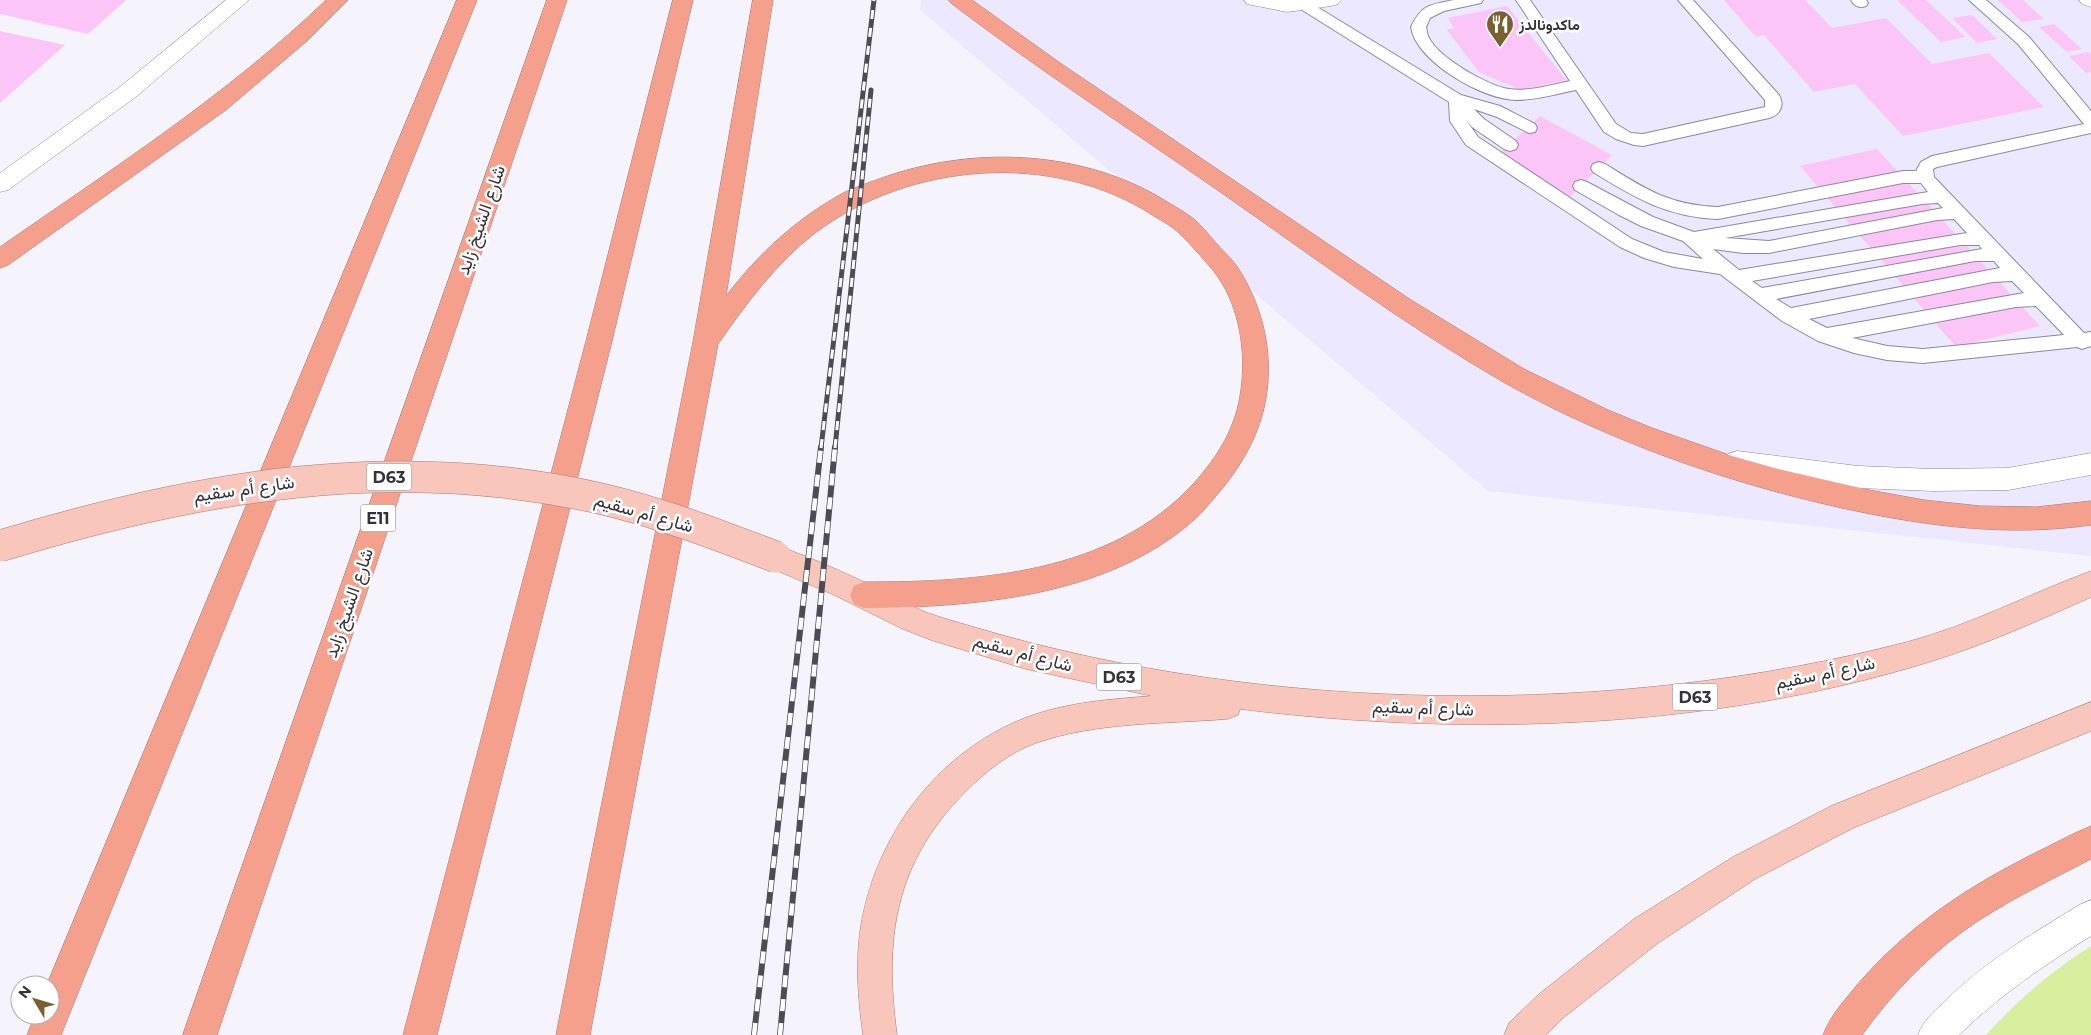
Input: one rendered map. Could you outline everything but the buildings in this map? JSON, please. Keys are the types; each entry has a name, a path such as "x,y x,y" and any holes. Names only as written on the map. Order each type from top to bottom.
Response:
{"highway":[{"path":"0,259 211,109 296,40 338,0"},
{"path":"44,1035 467,0"},
{"name":"شارع الشيخ زايد","path":"200,1035 557,0"},
{"path":"420,1035 599,341 683,0"},
{"path":"573,1035 706,342 763,0"},
{"path":"959,0 1074,81 1470,350 1568,403 1630,430 1791,484 1908,509 1966,516 2022,518 2091,513"},
{"path":"706,342 750,284 807,226 842,204 881,185 922,173 966,166 1009,164 1052,168 1094,178 1133,193 1169,214 1194,234 1225,268 1244,302 1254,339 1256,377 1250,416 1233,455 1200,498 1172,523 1128,550 1079,569 1014,585 964,592 914,596 864,595"},
{"path":"1840,1035 1869,996 1908,956 1951,920 1997,891 2091,842"}],"main road":[{"name":"شارع أم سقيم","path":"0,546 49,530 130,508 209,492 286,482 352,477 434,477 506,482 575,493 642,510 776,557 864,595 925,626 1036,658 1135,679 1199,690 1283,700 1380,708 1478,710 1574,708 1662,701 1748,690 1831,674 1910,654 1977,632 2091,584"},
{"path":"880,1035 875,1007 873,964 877,923 887,884 903,847 923,814 948,785 977,761 1007,741 1041,727 1076,718 1283,700"},
{"path":"1521,1035 1551,1006 1646,931 1744,868 1842,816 2091,716"}],"street":[{"path":"0,184 130,91 239,0"},
{"path":"1254,0 1279,5 1304,5 1331,0"},
{"path":"1703,456 1780,469 1858,477 1933,480 2008,479 2091,464"},
{"path":"1935,1035 1970,1000 2021,960 2091,917"}],"lane":[{"path":"1476,0 1433,10 1424,16 1420,23 1419,32 1423,42 1430,51 1452,68 1483,86 1501,93 1519,95 1581,84"},
{"path":"1523,0 1610,128 1617,134 1634,140 1643,140 1769,113 1773,109 1773,99 1685,0"},
{"path":"1976,0 2006,23 2030,48 2091,122"},
{"path":"1304,5 1456,100 1478,123 1510,145"},
{"path":"1456,100 1493,108 1528,128"},
{"path":"1456,100 1458,121 1472,141 1626,243 1642,251 1674,262 1729,272 1960,239 1983,239"},
{"path":"2087,340 2041,299 1942,198 1924,176 1924,170 1926,165 1932,162 2091,128"},
{"path":"1599,168 1663,206 1699,213 1718,213 1903,177 1924,176"},
{"path":"1581,186 1624,211 1690,238 1726,246 1769,247 1937,214 1958,213"},
{"path":"1690,238 1922,198 1942,198"},
{"path":"1690,238 1729,272 1799,324 1823,336 1874,352 1899,356 1923,356 2087,340"},
{"path":"1760,295 1975,256 1998,255"},
{"path":"1788,316 1993,275 2017,274"},
{"path":"1823,336 2016,300 2041,299"}],"shaded area":[{"path":"921,0 2091,0 2091,556 1488,491 920,10"}],"green space":[{"path":"2091,946 2091,1035 1986,1035 2036,987"}],"railway":[{"path":"821,448 874,0"},
{"path":"835,448 871,90"},
{"path":"754,1035 821,447"},
{"path":"780,1035 835,447"}],"place":[{"name":"ماكدونالدز","path":"1500,48"}]}
